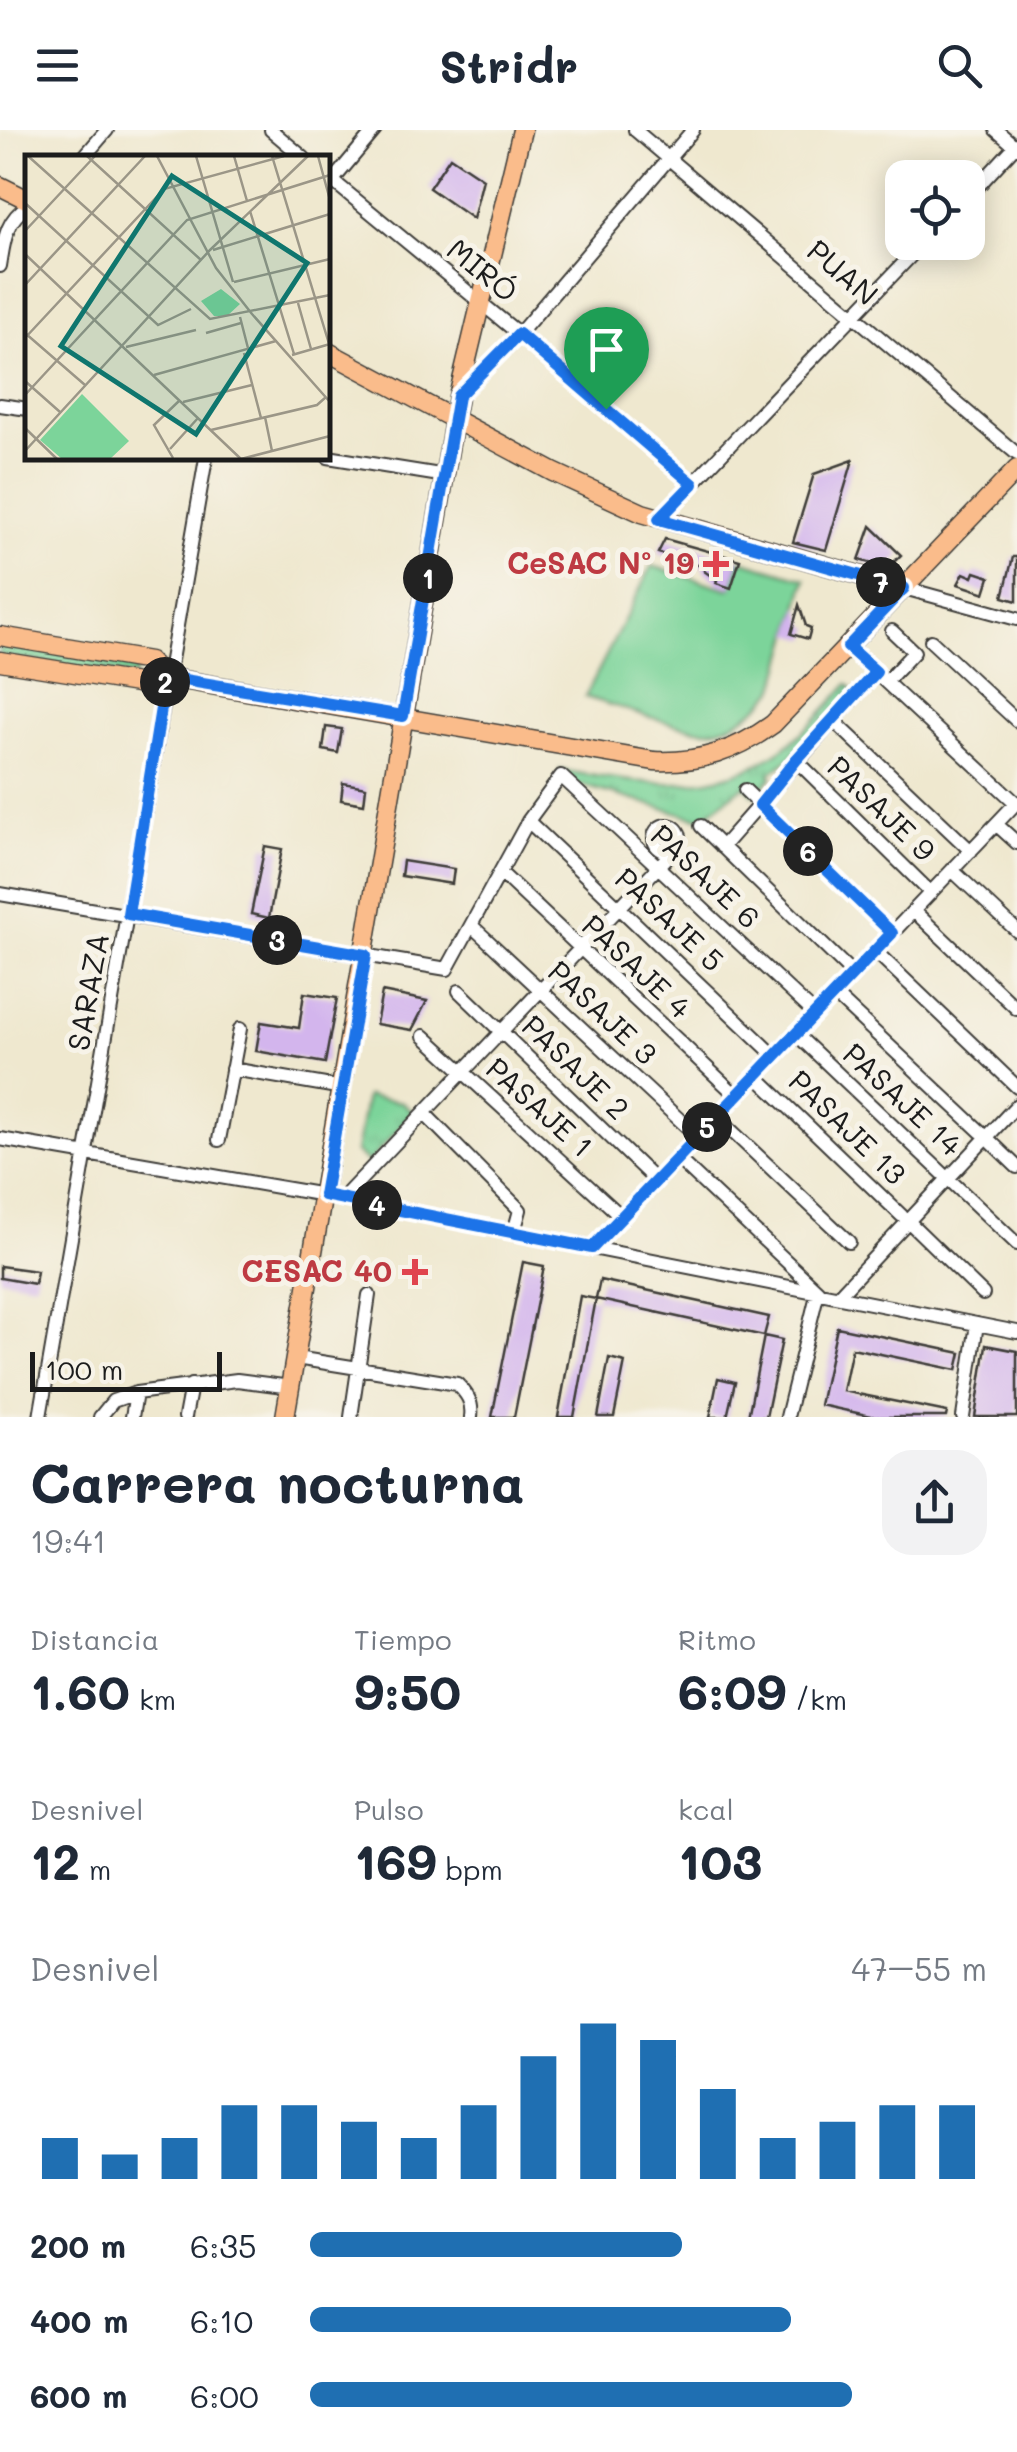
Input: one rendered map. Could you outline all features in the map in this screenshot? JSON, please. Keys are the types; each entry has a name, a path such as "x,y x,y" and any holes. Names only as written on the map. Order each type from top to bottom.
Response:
{"main road":[{"path":"285,1417 333,1197 343,1088 458,396 522,130"},
{"path":"0,186 25,201"},
{"path":"330,353 553,472 659,519 904,588"},
{"path":"0,661 143,684 166,677 654,762 698,759 732,750 774,724 1017,469"},
{"path":"0,636 149,661 166,677"}],"street":[{"path":"86,155 107,130"},
{"path":"272,130 301,155"},
{"path":"330,181 376,130"},
{"name":"PUAN","path":"635,130 1017,454"},
{"path":"458,396 519,334 693,130"},
{"path":"985,179 1016,146 996,130"},
{"name":"MIRÓ","path":"330,183 480,301 693,484"},
{"path":"0,266 6,230 25,206"},
{"path":"659,519 907,260"},
{"path":"0,405 25,409"},
{"path":"330,458 446,476"},
{"name":"SARAZA","path":"40,1417 206,460"},
{"path":"904,588 1017,619"},
{"path":"722,847 833,720 914,652 892,631"},
{"path":"931,641 1017,721"},
{"path":"592,1248 1016,803 848,647"},
{"path":"833,720 971,851"},
{"name":"PASAJE 9","path":"796,760 931,893"},
{"name":"PASAJE 6","path":"528,820 561,776 815,1014"},
{"path":"744,790 892,933"},
{"path":"0,894 447,969 528,820"},
{"name":"PASAJE 5","path":"528,820 776,1056"},
{"path":"996,824 1017,843"},
{"path":"333,1197 424,1113 678,846 679,834 670,826 658,829 658,866"},
{"path":"701,826 853,974"},
{"path":"655,841 667,851 678,846"},
{"path":"952,870 1017,931"},
{"name":"PASAJE 4","path":"501,873 736,1096"},
{"path":"914,911 1017,1009"},
{"name":"PASAJE 3","path":"472,926 698,1137"},
{"path":"875,951 1017,1087"},
{"name":"PASAJE 2","path":"459,992 656,1181"},
{"path":"834,994 1017,1167"},
{"path":"219,1140 240,1029"},
{"name":"PASAJE 14","path":"796,1034 1017,1244"},
{"name":"PASAJE 1","path":"424,1036 622,1217"},
{"path":"232,1069 343,1088"},
{"name":"PASAJE 13","path":"756,1076 983,1294"},
{"path":"839,1295 905,1218 1017,1104"},
{"path":"424,1113 520,1210 514,1232"},
{"path":"717,1116 849,1242"},
{"path":"0,1139 333,1197 1017,1332"},
{"path":"678,1158 818,1291"},
{"path":"790,1416 818,1291"},
{"path":"351,1417 369,1294"},
{"path":"963,1417 977,1324"},
{"path":"296,1358 457,1384 472,1407 471,1417"},
{"path":"100,1417 113,1401 136,1393 237,1380 291,1387"},
{"path":"185,1417 192,1385"},
{"path":"132,1417 136,1393"}],"green space":[{"path":"740,560 806,579 776,688 763,702 737,721 709,730 666,722 585,697 652,566 728,589"},
{"path":"0,645 135,664 137,671 134,676 0,656"},
{"path":"848,684 853,690 790,758 770,773 772,777 754,795 744,786 701,819 577,787 562,777 560,770 674,783 729,775 782,749"},
{"path":"366,1096 402,1102 413,1112 368,1163 356,1152"}],"building":[{"path":"450,157 483,179 473,219 429,188"},
{"path":"853,460 826,550 793,542 814,474"},
{"path":"871,526 901,555 893,563 879,566 859,560"},
{"name":"CeSAC Nº 19","path":"665,539 740,560 731,588 716,583 704,571 705,567 658,553"},
{"path":"1013,557 1017,557 1017,601 1003,597"},
{"path":"975,572 990,577 985,593 958,584 964,573 973,577"},
{"path":"799,605 806,626 811,628 808,639 791,634"},
{"path":"326,727 342,729 338,753 323,750"},
{"path":"343,783 366,787 364,804 341,800"},
{"path":"265,846 282,849 269,918 251,914"},
{"path":"403,861 454,869 452,884 401,876"},
{"path":"382,992 427,1001 412,1030 376,1024"},
{"path":"304,993 337,998 325,1063 256,1051 261,1022 299,1028"},
{"path":"523,1262 544,1266 514,1417 492,1417"},
{"path":"0,1266 37,1271 35,1284 0,1278"},
{"path":"600,1280 769,1317 764,1336 596,1299"},
{"path":"580,1296 596,1299 574,1417 558,1417"},
{"path":"837,1327 961,1353 957,1370 852,1348 843,1391 947,1412 946,1417 876,1417 820,1405"},
{"path":"764,1336 782,1340 766,1417 748,1417"},
{"path":"986,1345 1017,1351 1017,1417 975,1417"},
{"path":"609,1358 625,1362 614,1417 598,1417"},
{"path":"718,1378 735,1382 727,1417 710,1417"}],"place":[{"name":"CeSAC Nº 19","path":"716,564"},
{"name":"CESAC 40","path":"415,1272"}],"route":[{"path":"519,334 606,409 693,484 659,519 904,588 848,647 876,672 760,805 892,933 592,1248 324,1195 366,955 128,914 166,677 403,716 458,396 519,334"}]}
